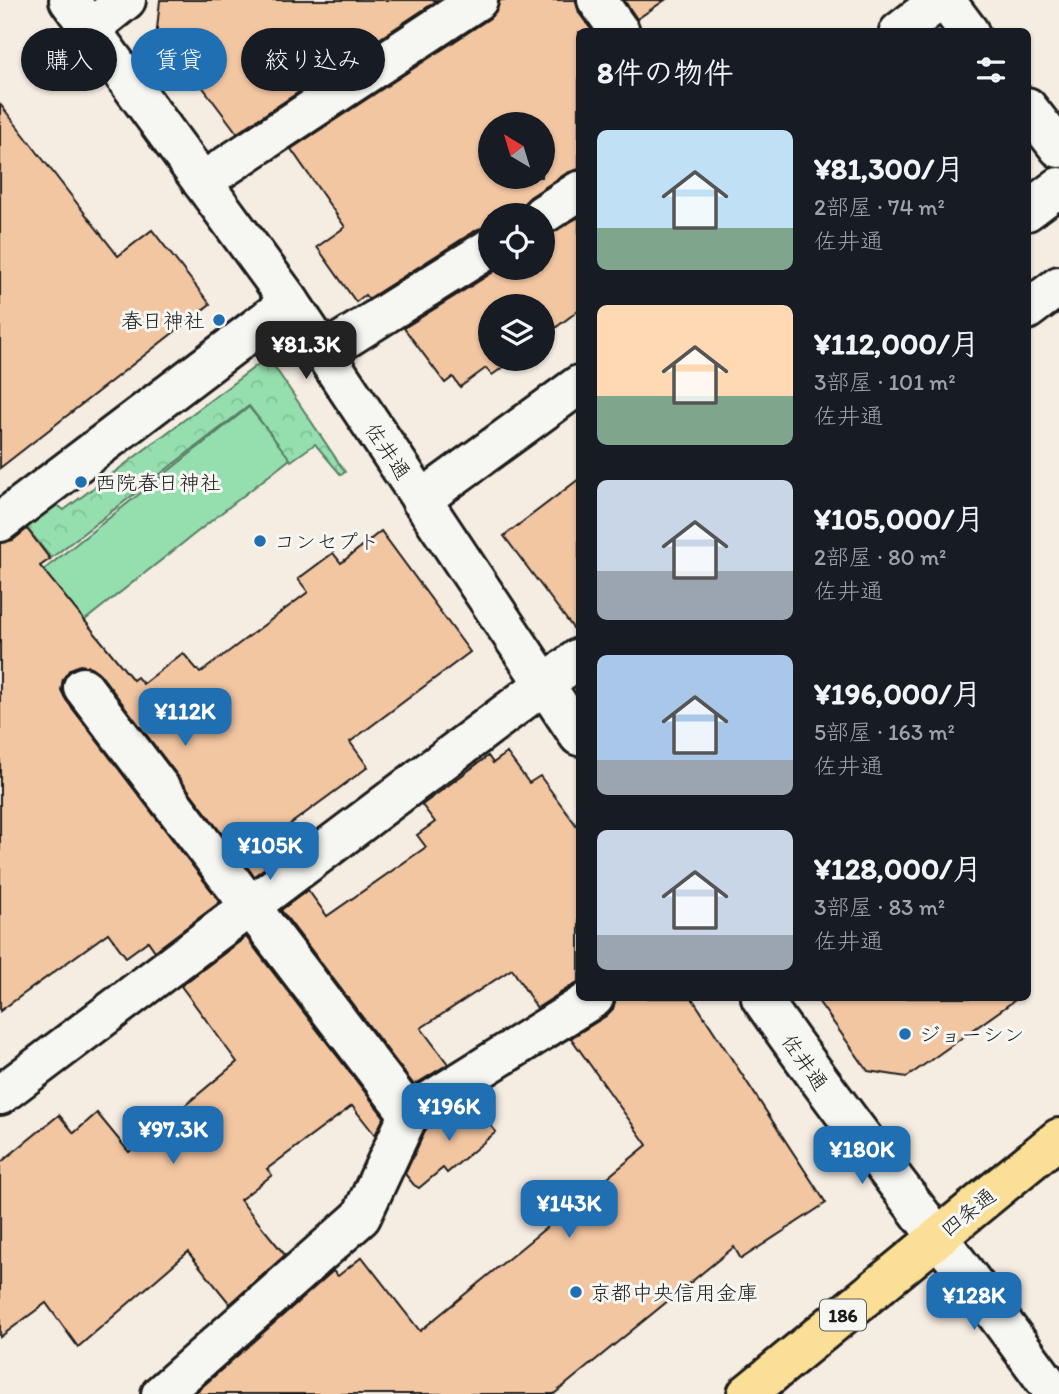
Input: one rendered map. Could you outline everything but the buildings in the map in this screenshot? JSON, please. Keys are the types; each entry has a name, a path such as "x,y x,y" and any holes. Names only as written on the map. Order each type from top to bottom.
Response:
{"main road":[{"name":"四条通","path":"747,1394 1059,1138"}],"street":[{"path":"80,14 125,0"},
{"path":"202,182 478,0"},
{"path":"597,0 617,28"},
{"path":"904,28 943,0 967,28"},
{"name":"佐井通","path":"80,14 290,302 576,732"},
{"path":"1031,112 1059,148"},
{"path":"1031,208 1059,187"},
{"path":"555,207 576,193"},
{"path":"323,353 478,256"},
{"path":"1031,307 1059,286"},
{"path":"0,522 290,302"},
{"path":"421,500 576,388"},
{"path":"0,1094 576,660"},
{"path":"83,687 409,1114"},
{"path":"161,1394 361,1217 409,1114 589,1001"},
{"name":"佐井通","path":"763,1001 830,1099 939,1236 1055,1394"}],"green space":[{"path":"268,357 345,472 341,475 315,444 291,461 249,406 51,558 24,524 53,502 64,510"},
{"path":"249,407 290,459 57,642 17,591"}],"place":[{"name":"春日神社","path":"219,320"},
{"name":"西院春日神社","path":"81,482"},
{"name":"コンセプト","path":"260,541"},
{"name":"ジョーシン","path":"905,1034"},
{"name":"京都中央信用金庫","path":"576,1292"}]}
